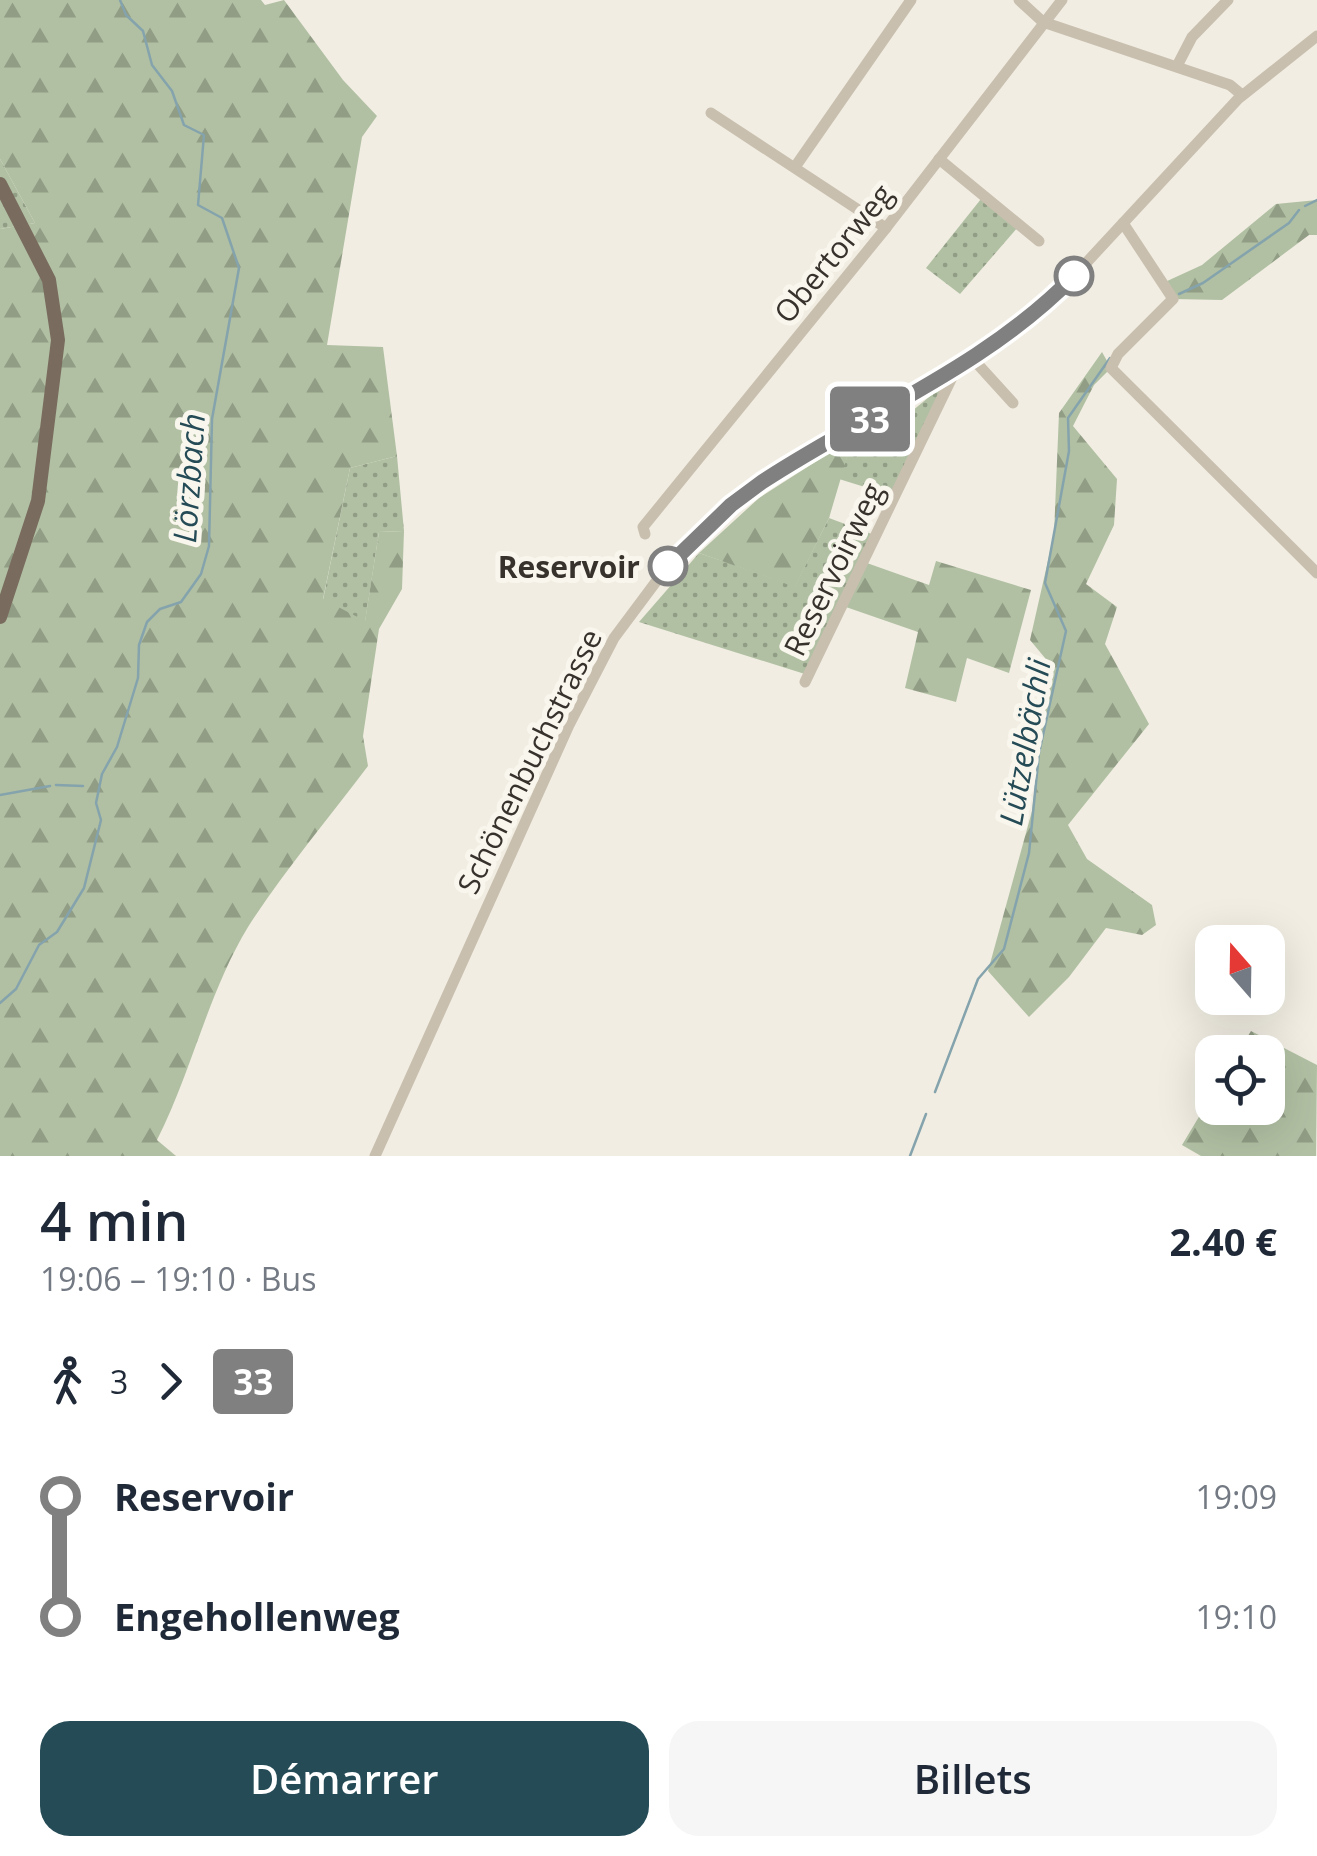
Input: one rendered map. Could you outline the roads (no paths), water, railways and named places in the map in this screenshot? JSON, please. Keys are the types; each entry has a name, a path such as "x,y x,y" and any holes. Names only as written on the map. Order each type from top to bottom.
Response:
{"main road":[{"path":"0,184 49,280 58,340 38,501 0,617"}],"street":[{"path":"795,167 911,0"},
{"path":"1020,0 1043,22 1230,84 1242,95"},
{"name":"Obertorweg","path":"645,534 643,527 886,228 1062,0"},
{"path":"1177,66 1192,37 1228,0"},
{"name":"Schönenbuchstrasse","path":"375,1156 569,725 628,618 668,566 731,505 792,462 956,370 1040,310 1242,95 1317,36"},
{"path":"711,113 886,228"},
{"path":"939,159 1038,241"},
{"path":"1123,223 1173,299 1118,354 1111,368 1317,573"},
{"path":"973,359 1014,403"},
{"name":"Reservoirweg","path":"805,682 956,370"}],"waterway":[{"name":"Lörzbach","path":"0,1003 16,989 39,945 57,932 84,888 101,820 96,803 102,774 117,747 138,678 139,645 147,622 160,609 181,602 201,574 209,546 212,419 239,268 222,218 198,205 204,135 184,125 172,91 152,65 143,31 126,15 120,0"},
{"name":"Lützelbächli","path":"1305,206 1317,200"},
{"name":"Lützelbächli","path":"1179,294 1203,283 1289,223 1299,210"},
{"name":"Lützelbächli","path":"935,1092 978,979 1004,949 1029,853 1039,753 1066,631 1045,583 1069,451 1068,418 1110,358"},
{"path":"56,785 83,786"},
{"path":"0,795 50,786"},
{"name":"Lützelbächli","path":"910,1156 926,1114"}],"place":[{"name":"Reservoir","path":"668,566"}]}
